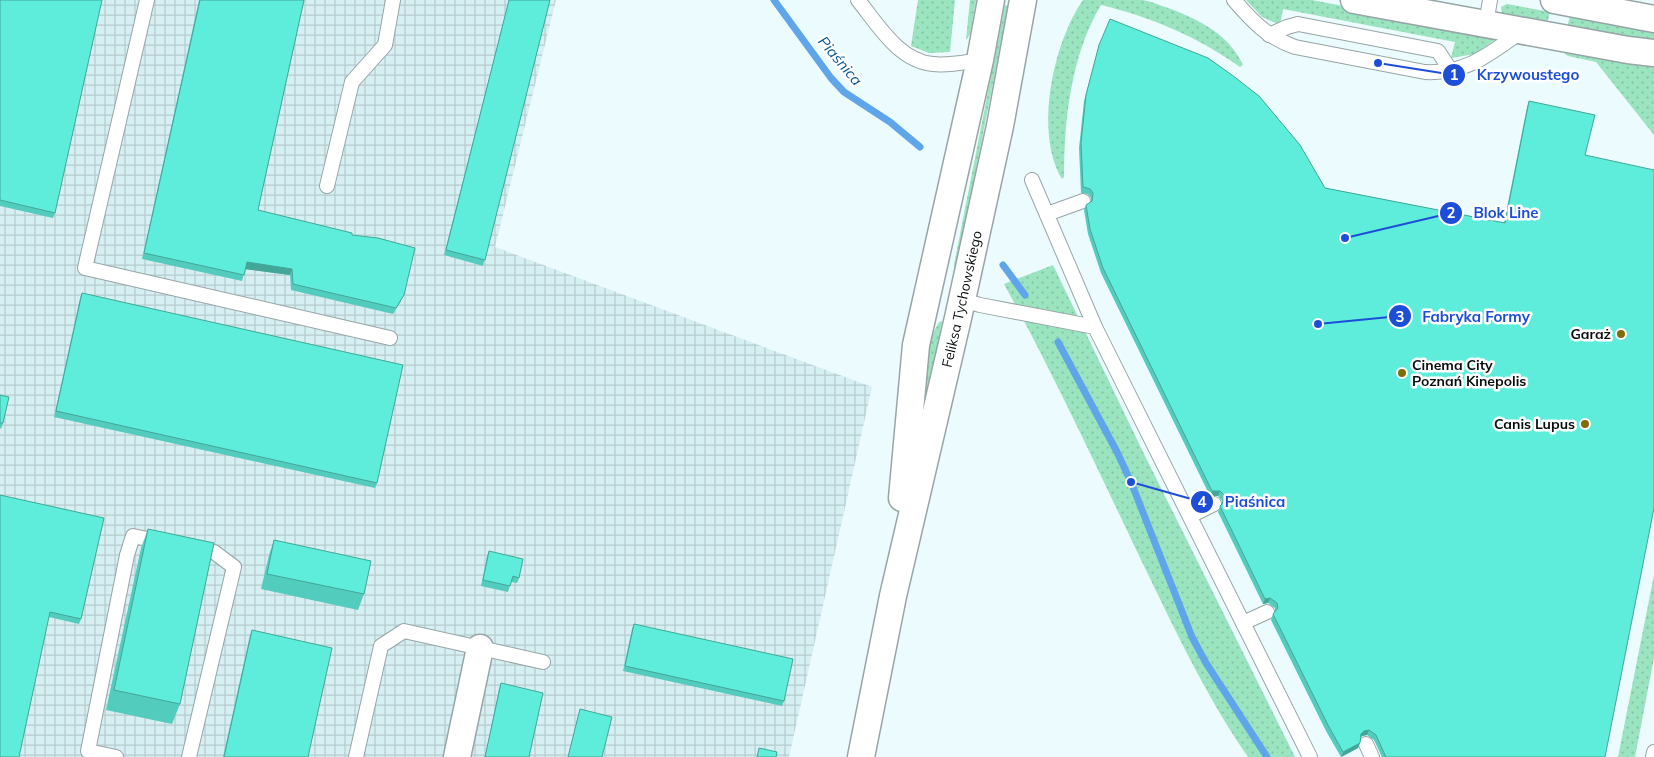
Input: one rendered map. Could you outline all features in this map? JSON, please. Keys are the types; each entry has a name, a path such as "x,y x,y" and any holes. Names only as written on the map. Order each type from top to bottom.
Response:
{"street":[{"name":"Feliksa Tychowskiego","path":"893,596 916,345 980,60 991,0"},
{"name":"Feliksa Tychowskiego","path":"861,757 893,596 962,300 1000,126 1023,0"},
{"path":"1354,0 1488,12 1522,31 1654,53"},
{"path":"1554,0 1654,19"},
{"path":"927,299 962,300"},
{"path":"457,757 480,648"}],"lane":[{"path":"147,0 84,268 390,338"},
{"path":"327,186 352,82 385,45 393,0"},
{"path":"858,0 889,39 912,59 934,64 980,60"},
{"path":"1234,0 1248,17 1278,41 1295,47 1425,72 1459,69 1480,59 1522,31"},
{"path":"1269,34 1298,24 1438,51 1451,71"},
{"path":"1032,180 1095,327 1310,757"},
{"path":"1046,214 1083,202"},
{"path":"962,300 980,306 1095,327"},
{"path":"1190,516 1214,504"},
{"path":"116,757 88,751 127,555 133,536 214,552 234,567 189,757"},
{"path":"1243,623 1267,612"},
{"path":"356,757 381,646 404,631 543,662"},
{"path":"1653,757 1654,752"}],"shaded area":[{"path":"0,0 556,0 495,247 872,387 789,757 0,757"}],"green space":[{"path":"918,0 955,0 950,52 929,53 911,46"},
{"path":"970,0 976,0 970,34 966,40"},
{"path":"1083,0 1142,0 1179,12 1212,29 1221,36 1237,54 1243,65 1240,67 1208,46 1174,29 1101,5 1083,45 1071,88 1064,155 1064,177 1062,179 1054,160 1049,137 1048,113 1056,63 1063,40 1072,18"},
{"path":"1246,0 1312,0 1500,36 1475,54 1451,58 1455,42 1283,9 1280,25 1262,17"},
{"path":"1507,4 1550,12 1547,24 1502,14 1501,7"},
{"path":"1005,5 1008,6 956,272 954,272 954,265"},
{"path":"1570,16 1654,31 1654,44 1567,28"},
{"path":"1563,49 1602,52 1654,66 1654,135 1596,62 1568,56"},
{"path":"1053,265 1145,456 1295,757 1248,757 1218,710 1179,638 1058,388 1004,284"},
{"path":"940,321 942,322 921,430 927,358 934,331"},
{"path":"1654,575 1654,658 1635,757 1618,757"}],"building":[{"path":"0,0 102,0 55,213 0,200"},
{"path":"200,0 304,0 258,210 352,233 352,235 378,238 415,248 404,295 396,308 293,284 292,269 247,262 244,275 144,253"},
{"path":"509,0 550,0 485,260 446,250"},
{"name":"Cinema City Poznań Kinepolis","path":"1110,19 1208,58 1259,96 1300,145 1325,188 1505,223 1529,101 1595,115 1585,155 1654,170 1654,508 1605,757 1386,757 1376,735 1369,730 1361,734 1360,743 1343,752 1273,614 1278,608 1277,603 1270,598 1265,599 1220,506 1223,503 1224,495 1220,491 1212,491 1103,268 1090,229 1086,205 1092,201 1093,193 1090,189 1083,187 1081,143 1086,95 1099,45"},
{"path":"82,293 403,365 377,483 56,411"},
{"path":"0,395 9,397 3,423 0,423"},
{"path":"0,495 104,518 81,619 50,612 19,757 0,757"},
{"path":"148,529 214,543 180,704 114,690"},
{"path":"274,540 371,561 364,594 267,574"},
{"path":"489,551 523,559 519,578 513,576 510,586 483,580"},
{"path":"634,624 793,659 784,701 625,666"},
{"path":"252,630 332,648 308,757 224,757"},
{"path":"501,683 543,693 529,757 485,757"},
{"path":"580,709 612,717 602,757 568,757"},
{"path":"759,748 777,752 776,757 757,757"}],"waterway":[{"name":"Piaśnica","path":"774,0 831,78 844,92 890,122 920,147"},
{"name":"Piaśnica","path":"1003,265 1025,295"},
{"name":"Piaśnica","path":"1058,342 1131,482 1192,637 1206,663 1267,757"}],"place":[{"name":"Krzywoustego","path":"1378,63"},
{"name":"Blok Line","path":"1345,238"},
{"name":"Fabryka Formy","path":"1318,324"},
{"name":"Garaż","path":"1621,334"},
{"name":"Cinema City Poznań Kinepolis","path":"1402,373"},
{"name":"Canis Lupus","path":"1585,424"},
{"name":"Piaśnica","path":"1131,482"}]}
